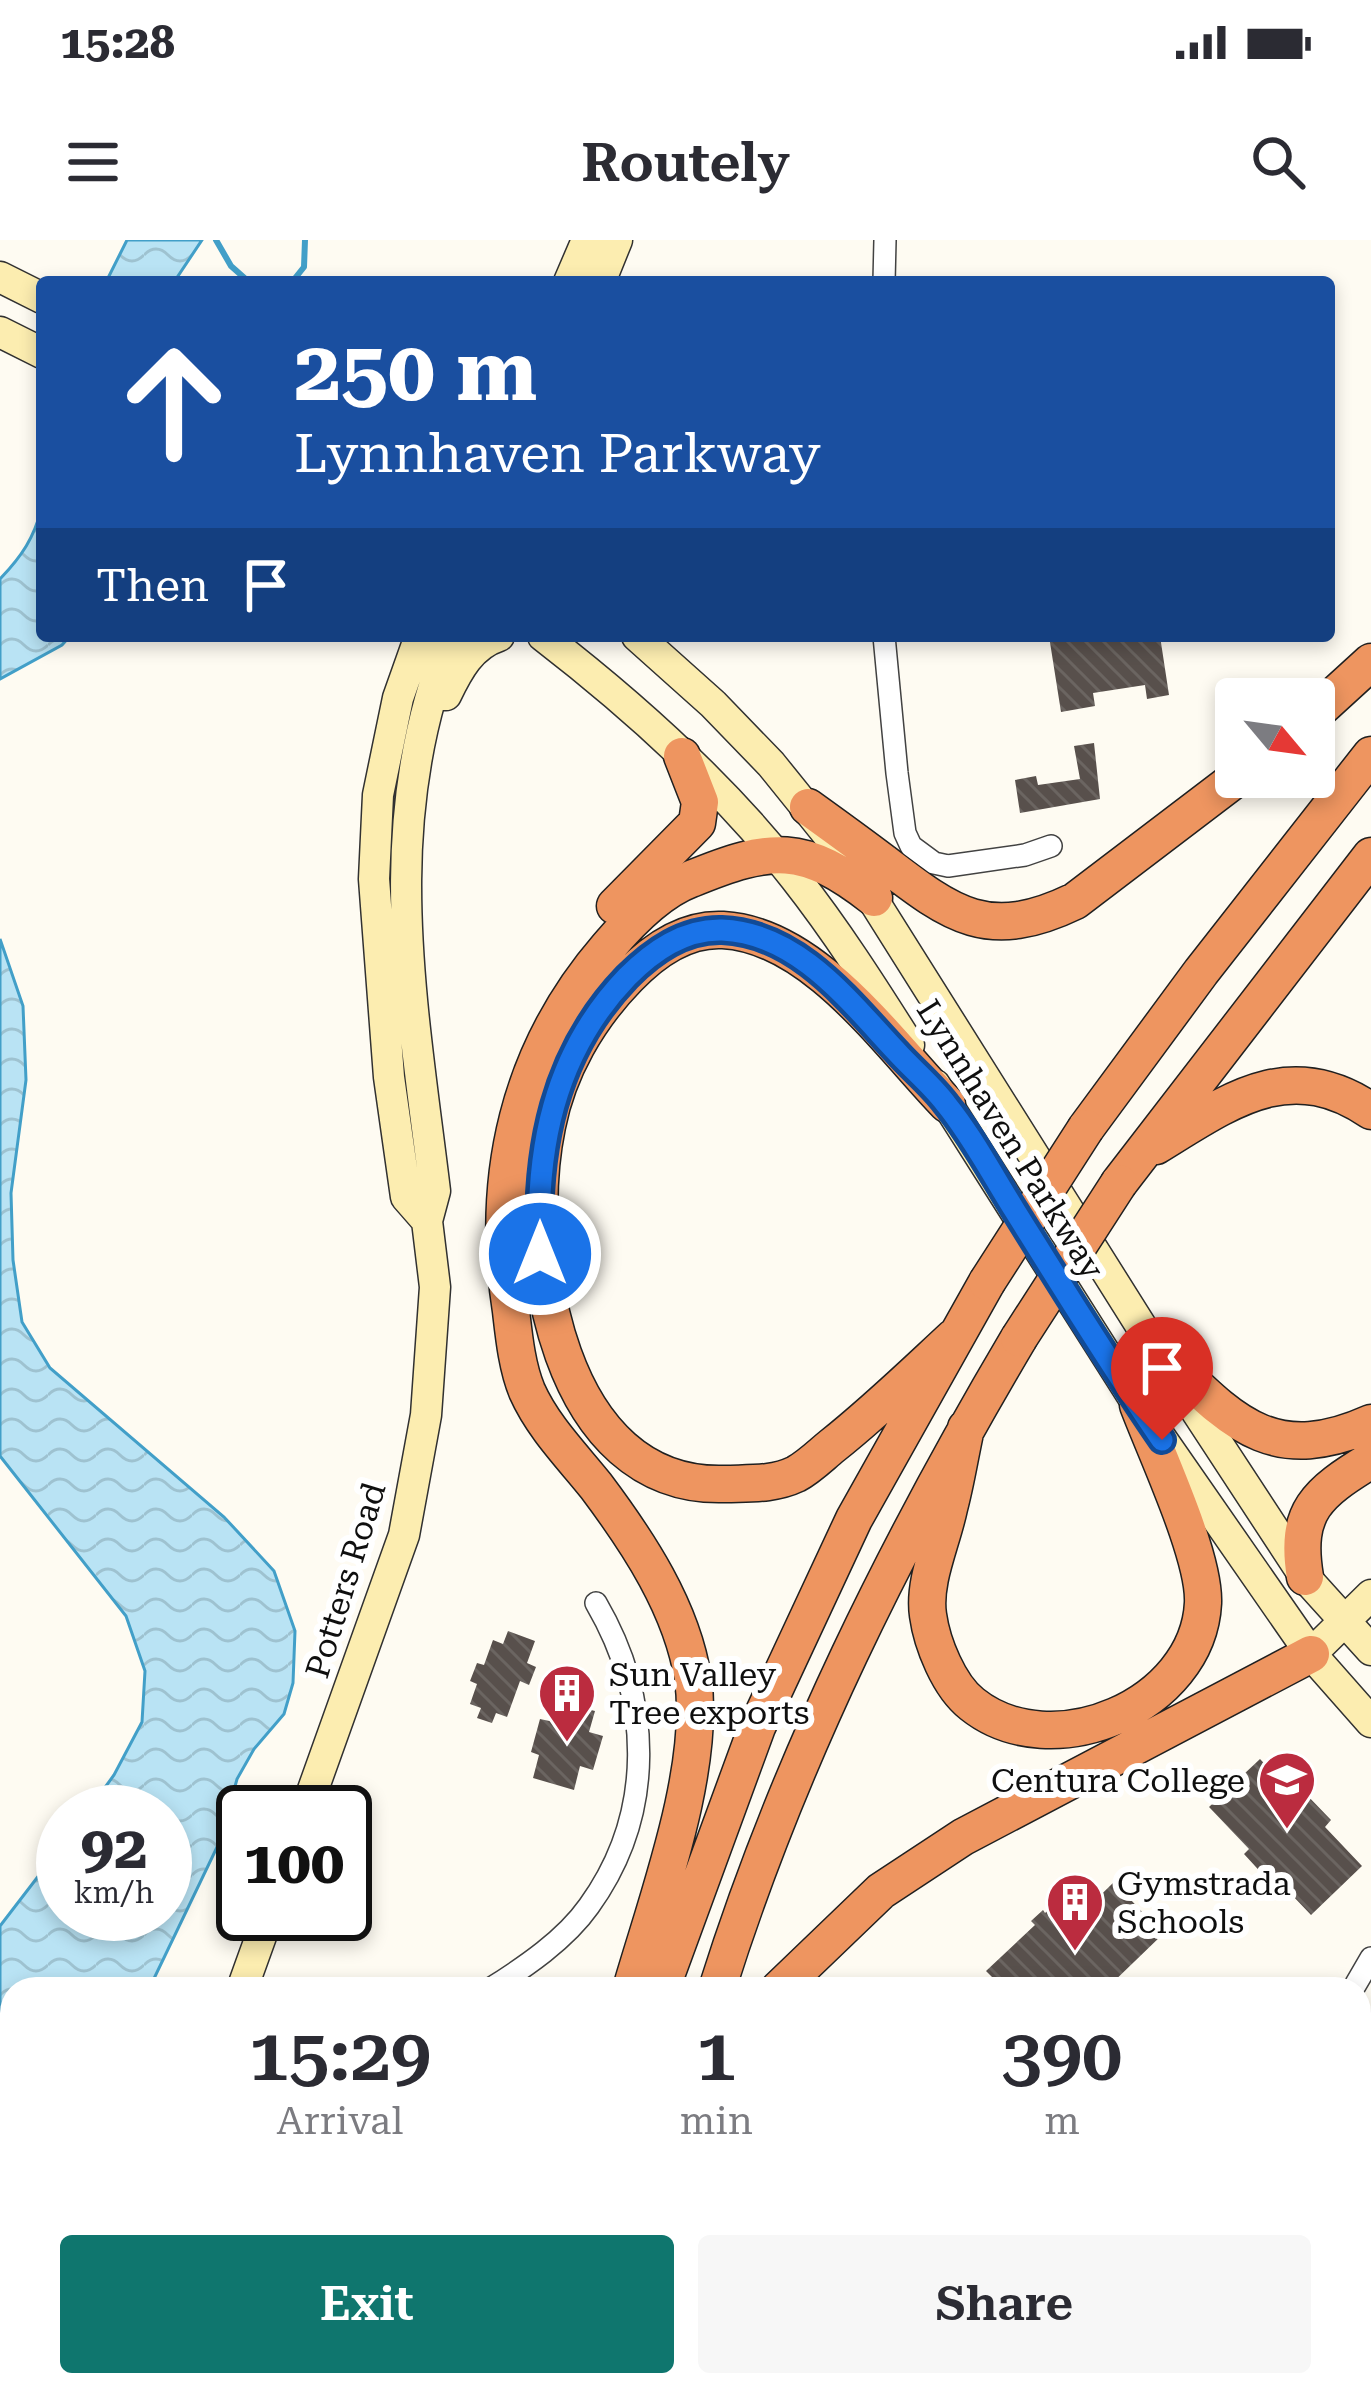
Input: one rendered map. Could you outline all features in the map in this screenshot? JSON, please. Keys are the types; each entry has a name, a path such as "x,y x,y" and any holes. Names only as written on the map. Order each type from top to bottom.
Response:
{"highway":[{"path":"1335,695 1371,662"},
{"path":"665,1977 757,1727 854,1519 954,1337 1086,1128 1371,755"},
{"path":"544,1040 548,997 565,960 697,824 700,802 682,756"},
{"path":"808,807 930,900 956,913 1002,922 1052,913 1075,902 1215,795"},
{"path":"634,1977 686,1786 695,1712 692,1677 663,1591 633,1537 546,1423 526,1388 506,1285 504,1190 515,1120 544,1040 590,968 618,935 667,892 706,873 772,852 834,867 874,898"},
{"path":"721,1977 765,1857 857,1637 965,1428 1128,1170 1371,856"},
{"path":"947,1104 810,964 757,937 722,930 695,933 673,941 640,964 613,992 572,1054 547,1124 538,1222 554,1325 586,1399 605,1430 628,1453 687,1482 760,1484 796,1474 861,1423 954,1337"},
{"path":"1128,1170 1233,1099 1260,1089 1284,1085 1330,1090 1371,1111"},
{"path":"1153,1346 1234,1421 1263,1437 1308,1441 1371,1423"},
{"path":"965,1428 932,1575 927,1610 932,1635 951,1676 977,1708 1026,1726 1078,1727 1128,1711 1154,1694 1183,1664 1200,1622 1203,1604 1198,1567 1138,1405"},
{"path":"1305,1577 1300,1543 1306,1514 1342,1478 1371,1460"},
{"path":"791,1977 880,1891 963,1837 1311,1654"}],"main road":[{"path":"571,276 587,240"},
{"path":"602,276 617,240"},
{"path":"0,277 36,295"},
{"path":"0,332 36,350"},
{"name":"Potters Road","path":"418,642 398,698 378,795 374,879 389,1078 406,1197 428,1221"},
{"name":"Potters Road","path":"315,1785 404,1535 427,1415 435,1287 428,1221 435,1191 411,994 404,858 413,759 450,642"},
{"path":"413,759 461,664 485,642"},
{"name":"Lynnhaven Parkway","path":"546,642 637,710 772,852 871,986 1138,1405 1311,1654 1371,1722"},
{"name":"Lynnhaven Parkway","path":"644,642 713,704 808,807 874,898 1153,1346 1305,1577 1371,1650"},
{"path":"1311,1654 1371,1595"},
{"path":"251,1977 261,1941"}],"street":[{"path":"884,276 885,240"},
{"path":"885,642 897,773 911,846 934,863 948,866 1025,855 1051,846"},
{"path":"506,1977 588,1909 617,1859 632,1820 639,1764 638,1719 624,1658 596,1603"}],"water":[{"path":"127,240 202,240 178,276 109,276"},
{"path":"35,528 36,642 65,642 0,679 0,579"},
{"path":"0,939 23,1006 26,1080 11,1193 13,1260 22,1322 50,1368 224,1517 274,1571 295,1631 293,1683 284,1714 254,1749 235,1785 216,1785 216,1849 192,1899 192,1785 107,1785 142,1722 145,1671 126,1616 0,1456"},
{"path":"36,1879 36,1941 172,1941 155,1977 0,1977 0,1926"}],"building":[{"path":"1050,642 1161,642 1169,695 1147,699 1145,685 1093,693 1095,706 1061,712"},
{"path":"1094,743 1100,799 1020,813 1015,780 1036,776 1038,785 1080,779 1074,746"},
{"path":"508,1631 535,1641 527,1663 536,1667 529,1685 520,1681 507,1717 496,1713 492,1723 477,1718 481,1708 470,1704 477,1684 470,1681 477,1663 484,1665 493,1640 503,1644"},
{"name":"Sun Valley Tree exports","path":"559,1702 595,1711 589,1732 603,1736 593,1770 580,1766 574,1790 533,1778 539,1755 531,1752 540,1719 554,1722"},
{"path":"1260,1759 1297,1798 1304,1792 1331,1820 1325,1827 1362,1866 1311,1915 1271,1873 1266,1878 1244,1854 1249,1849 1209,1807"},
{"name":"Gymstrada Schools","path":"1114,1882 1163,1934 1118,1977 992,1977 986,1971 1035,1925 1031,1921 1043,1910 1055,1904 1073,1922"}],"waterway":[{"path":"216,240 242,276"},
{"path":"297,276 304,267 305,240"}],"place":[{"name":"Sun Valley Tree exports","path":"567,1744"},
{"name":"Centura College","path":"1287,1831"},
{"name":"Gymstrada Schools","path":"1075,1953"}],"route":[{"path":"540,1254 541,1160 547,1124 557,1088 591,1022 640,964 673,941 722,930 757,937 810,964 839,989 947,1104 1162,1440"}]}
